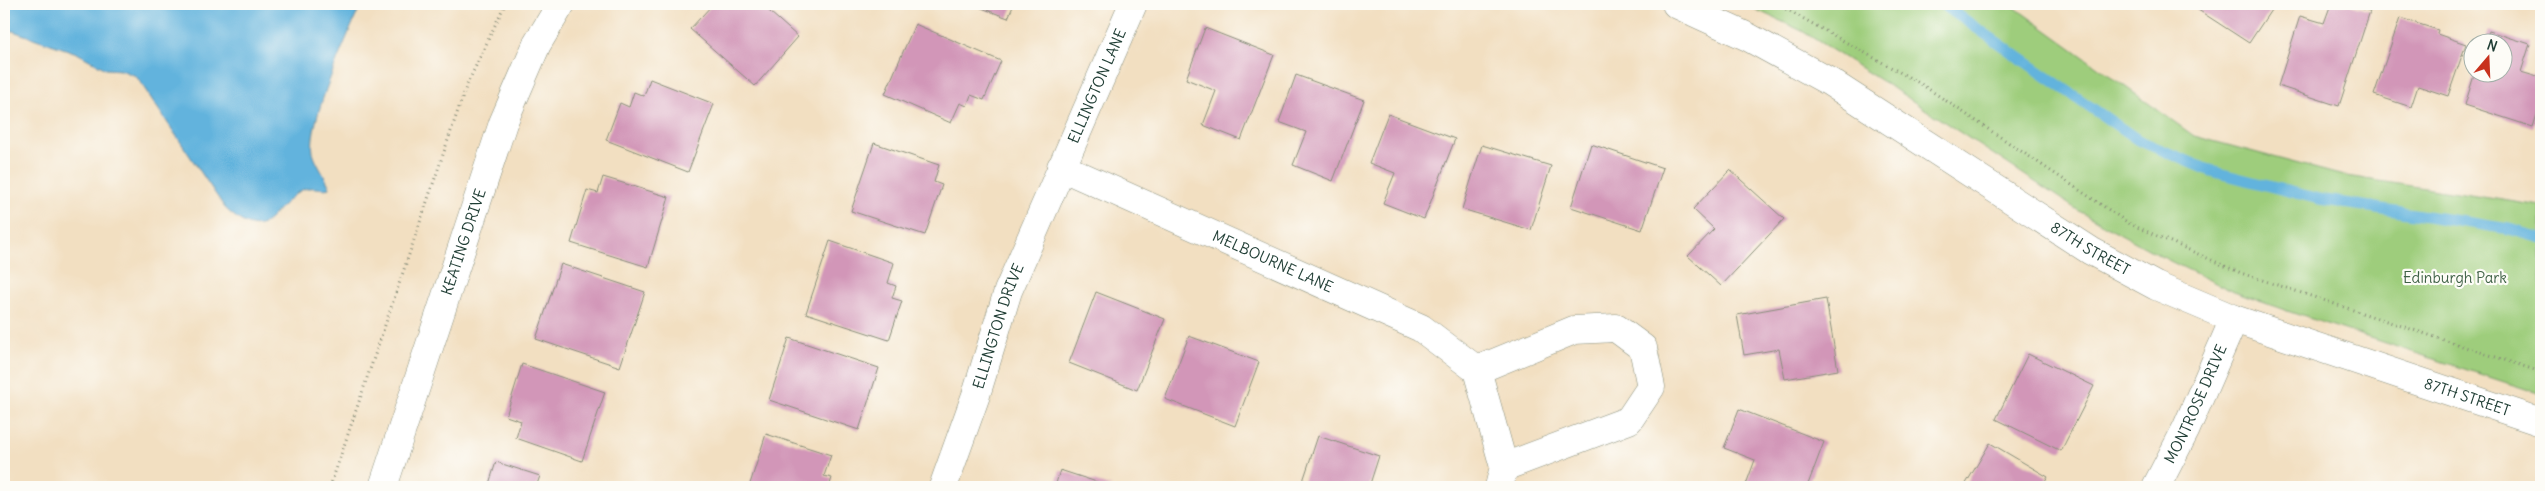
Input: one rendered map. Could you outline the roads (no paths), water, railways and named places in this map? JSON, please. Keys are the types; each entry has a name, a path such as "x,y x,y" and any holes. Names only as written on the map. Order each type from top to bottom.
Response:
{"street":[{"name":"KEATING DRIVE","path":"383,487 503,123 537,44 561,4"},
{"name":"ELLINGTON LANE","path":"1061,167 1133,4"},
{"name":"87TH STREET","path":"1676,4 1748,37 1830,82 2091,251 2156,286 2234,320 2541,422"},
{"name":"MELBOURNE LANE","path":"1061,167 1421,328 1477,370"},
{"name":"ELLINGTON DRIVE","path":"943,487 976,396 1008,291 1061,167"},
{"name":"MONTROSE DRIVE","path":"2156,487 2186,429 2234,320"},
{"path":"1616,328 1643,348 1651,387 1628,420 1501,477 1477,370 1574,330 1616,328"}],"water":[{"path":"4,4 361,4 330,79 316,121 313,153 330,188 307,188 302,190 287,201 265,223 249,225 225,208 136,76 121,70 106,69 77,53 4,28"}],"waterway":[{"path":"1942,4 2138,140 2211,171 2319,199 2509,229 2541,238"}],"park label":[{"name":"Edinburgh Park","path":"2455,278"}]}
